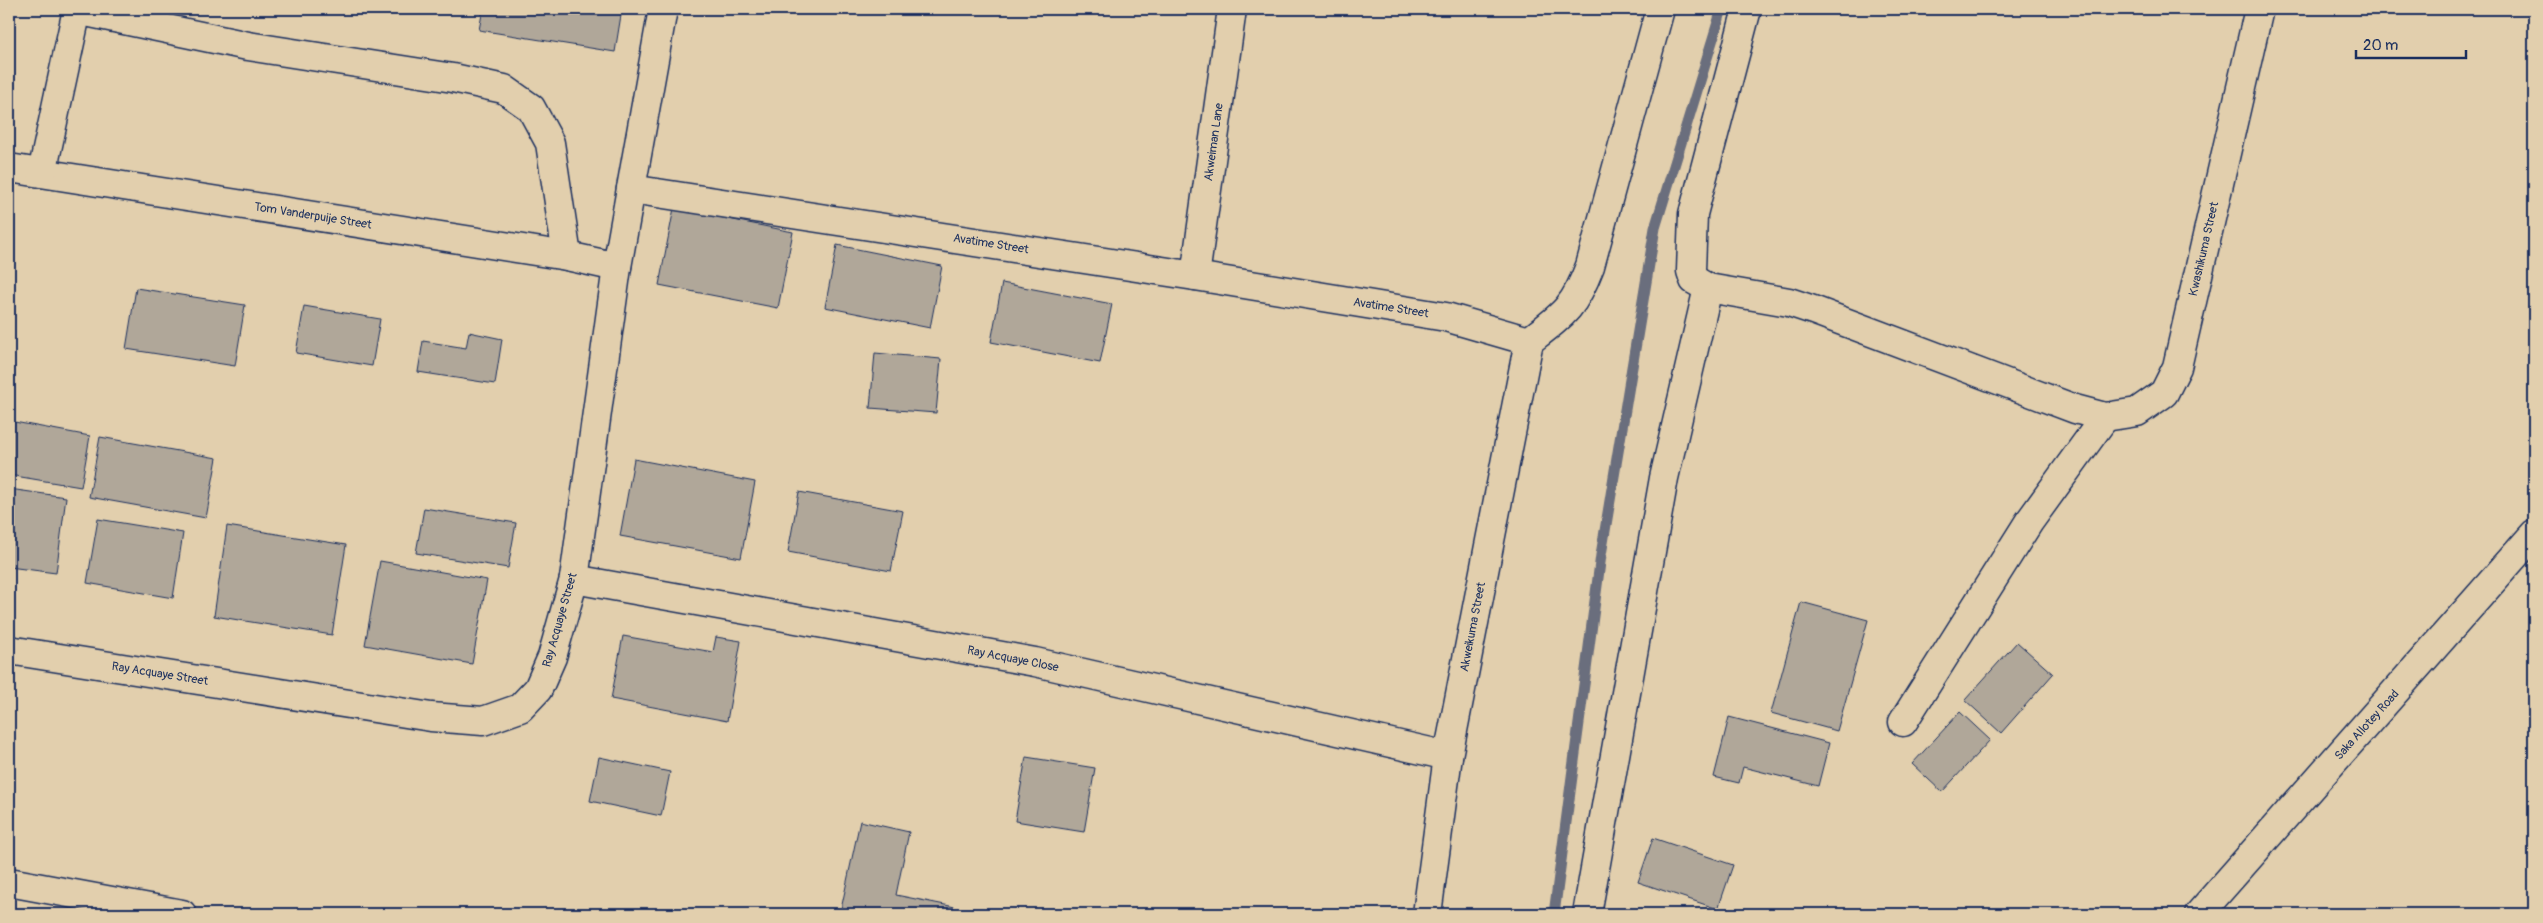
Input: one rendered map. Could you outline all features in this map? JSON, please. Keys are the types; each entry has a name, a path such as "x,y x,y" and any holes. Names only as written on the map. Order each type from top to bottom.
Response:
{"street":[{"path":"631,189 663,9"},
{"name":"Akweiman Lane","path":"1195,276 1232,9"},
{"path":"1529,341 1566,312 1580,292 1590,266 1660,9"},
{"path":"1587,914 1664,478 1708,288 1694,280 1692,271 1693,214 1747,9"},
{"name":"Kwashikuma Street","path":"1708,288 1789,302 2075,409 2105,417 2138,412 2164,393 2177,367 2259,9"},
{"path":"42,173 75,19 78,14 86,12 248,46 453,78 504,90 531,108 550,143 567,256"},
{"name":"Tom Vanderpuije Street","path":"9,168 567,256 617,267"},
{"name":"Ray Acquaye Street","path":"9,650 431,717 483,721 520,708 538,689 552,657 574,579 617,267 631,189"},
{"name":"Avatime Street","path":"631,189 1195,276 1446,317 1529,341"},
{"name":"Akweikuma Street","path":"1427,914 1448,756 1529,341"},
{"path":"1902,722 2029,522 2105,417"},
{"name":"Saka Allotey Road","path":"2199,914 2534,534"},
{"name":"Ray Acquaye Close","path":"574,579 1035,662 1448,756"},
{"path":"9,882 182,914"}],"building":[{"path":"483,9 622,9 615,52 479,30"},
{"path":"674,208 793,232 778,308 659,285"},
{"path":"837,245 942,266 930,328 825,307"},
{"path":"1002,283 1112,304 1100,363 991,342"},
{"path":"136,288 245,305 235,366 126,349"},
{"path":"304,306 380,319 372,366 296,353"},
{"path":"469,332 502,339 495,384 418,372 423,341 466,348"},
{"path":"875,353 941,359 936,413 870,408"},
{"path":"9,421 90,436 81,487 9,475"},
{"path":"100,437 217,458 206,518 89,497"},
{"path":"634,459 755,482 741,558 620,536"},
{"path":"9,489 66,497 56,573 9,567"},
{"path":"799,492 903,511 891,571 788,552"},
{"path":"424,508 516,523 508,568 416,553"},
{"path":"98,519 183,533 173,598 87,583"},
{"path":"227,526 346,545 332,635 214,616"},
{"path":"380,561 487,580 472,664 365,645"},
{"path":"1801,602 1868,620 1837,731 1771,713"},
{"path":"623,636 713,652 716,637 741,641 727,721 611,699"},
{"path":"2017,642 2053,674 2001,733 1965,700"},
{"path":"1960,712 1990,740 1942,792 1912,764"},
{"path":"1729,717 1829,743 1818,786 1743,767 1739,783 1714,777"},
{"path":"599,757 670,772 661,816 590,801"},
{"path":"1026,757 1095,768 1084,832 1015,821"},
{"path":"860,821 909,832 896,895 955,907 954,914 840,914"},
{"path":"1653,838 1733,865 1718,909 1638,882"}],"waterway":[{"path":"1554,914 1601,555 1655,228 1722,9"}]}
